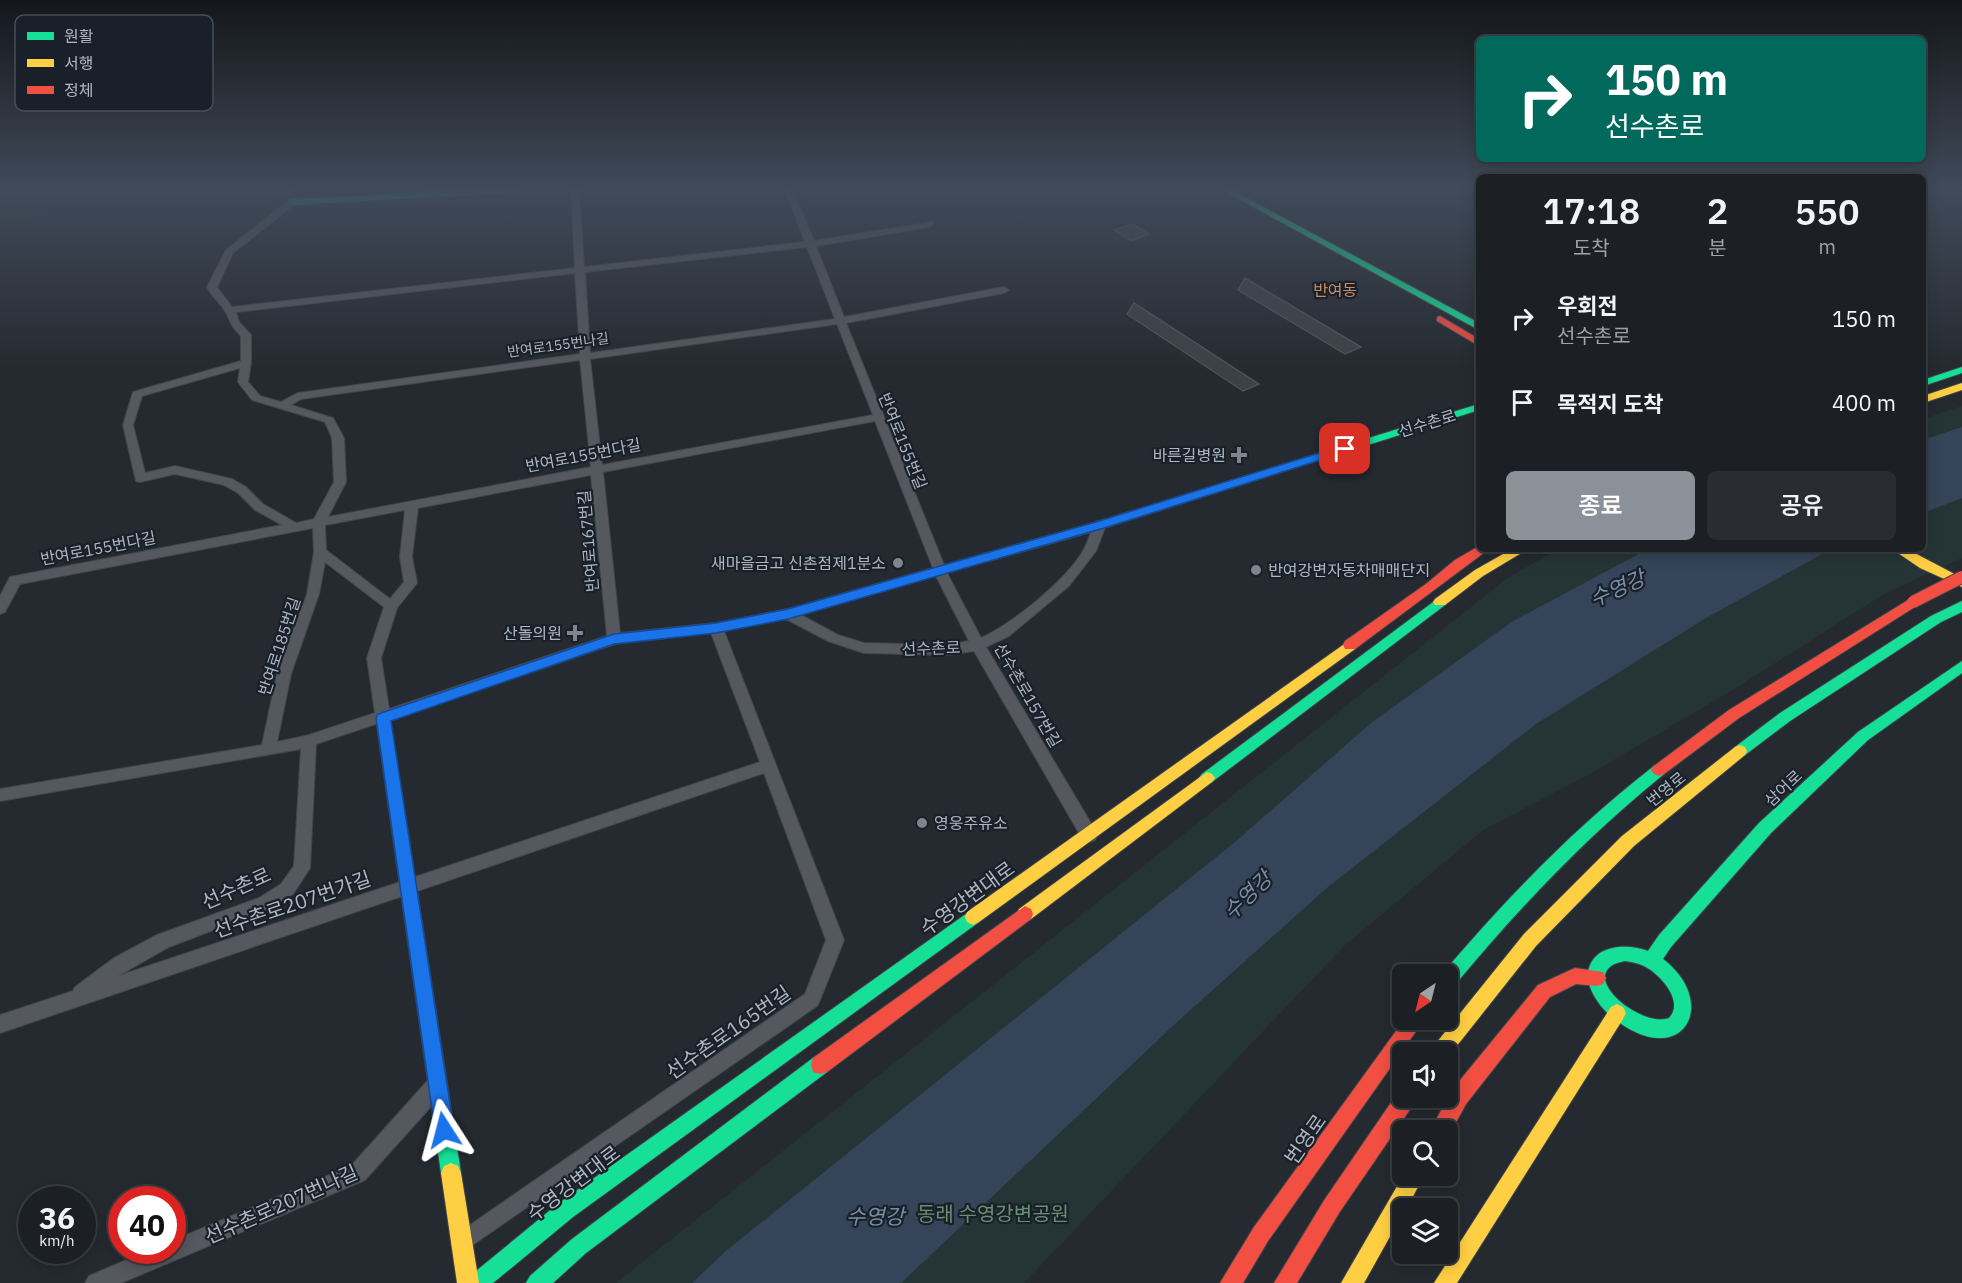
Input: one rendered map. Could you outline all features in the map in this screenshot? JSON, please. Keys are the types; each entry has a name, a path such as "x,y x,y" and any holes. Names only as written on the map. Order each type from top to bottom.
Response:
{"main road":[{"path":"1329,250 1336,258 1476,341"},
{"path":"1340,250 1476,325"},
{"path":"1358,250 1476,310"},
{"path":"1926,382 1962,370"},
{"path":"1926,399 1962,386"},
{"name":"선수촌로","path":"1100,525 1476,408"},
{"name":"수영강변대로","path":"477,1283 566,1210 1089,835 1431,587 1459,563 1479,552"},
{"path":"537,1283 579,1246 763,1106 1106,855 1479,573 1517,552"},
{"path":"1903,552 1962,584"},
{"name":"번영로","path":"1458,968 1499,918 1621,799 1734,714 1913,602 1962,577"},
{"name":"번영로","path":"1448,1042 1530,940 1628,841 1785,717 1936,619 1962,606"},
{"name":"삼어로","path":"1652,961 1665,941 1765,828 1863,736 1962,666"},
{"path":"383,718 468,1283"},
{"path":"1625,953 1652,961 1671,977 1684,996 1685,1009 1681,1020 1672,1028 1659,1030 1630,1022 1606,1002 1600,990 1597,978 1598,967 1604,959 1613,954 1625,953"},
{"path":"1446,1120 1459,1097 1544,991 1575,976 1597,978"},
{"path":"1445,1283 1617,1013"},
{"name":"번영로","path":"1231,1283 1261,1234 1407,1030"},
{"path":"1285,1283 1332,1206 1399,1108"},
{"path":"1353,1281 1408,1186"}],"street":[{"name":"반여로185번길","path":"230,250 212,287 215,294 230,310 234,322 246,335 243,382 256,398 329,420 338,438 340,482 319,522 320,552 313,594 284,674 268,750"},
{"name":"반여로167번길","path":"579,250 585,356 614,639"},
{"path":"230,310 756,250"},
{"name":"반여로155번길","path":"812,250 940,571"},
{"path":"840,321 1004,290"},
{"name":"반여로155번나길","path":"282,405 298,396 840,321"},
{"path":"246,363 137,394 128,424 140,478 175,470 228,482 242,490 259,507 294,527"},
{"name":"반여로155번다길","path":"0,609 15,580 877,417"},
{"path":"383,718 374,658 391,606 411,583 406,557 412,505"},
{"name":"선수촌로","path":"0,795 268,750 309,741 614,639 716,628 788,614 1100,525"},
{"name":"선수촌로","path":"788,614 832,638 864,648 947,650 978,645 1004,633 1064,583 1090,551 1100,525"},
{"path":"320,552 391,606"},
{"name":"선수촌로157번길","path":"940,571 978,645 1089,835"},
{"name":"선수촌로165번길","path":"461,1244 811,1000 835,940 716,628"},
{"name":"선수촌로","path":"70,1001 120,964 163,941 265,903 287,889 302,868 309,741"},
{"name":"선수촌로207번가길","path":"0,1024 769,765"},
{"name":"선수촌로207번나길","path":"96,1283 358,1173 438,1085"}],"green space":[{"name":"동래 수영강변공원","path":"1962,406 1962,558 1884,594 1731,691 1590,774 1483,830 1345,945 1024,1283 616,1283 1509,577 1554,552 1926,552 1926,418"}],"water":[{"path":"1962,427 1962,498 1926,512 1926,439"},
{"name":"수영강","path":"1642,552 1826,552 1706,618 1536,724 1328,887 1177,1022 901,1283 692,1283 727,1250 1235,842 1371,723 1513,621"}],"building":[{"path":"1245,278 1361,347 1345,354 1238,290"},
{"path":"1134,303 1259,384 1243,391 1127,314"}],"traffic: fast":[{"path":"1337,250 1476,325"},
{"path":"1926,382 1962,370"},
{"path":"1100,525 1476,408"},
{"path":"1207,778 1440,602"},
{"path":"1740,751 1785,717 1936,619 1962,606"},
{"path":"1652,961 1665,941 1765,828 1863,736 1962,666"},
{"path":"383,718 451,1173"},
{"path":"1458,968 1496,924 1574,843 1659,770"},
{"path":"477,1283 566,1210 973,917"},
{"path":"1625,953 1651,961 1673,980 1679,990 1684,1009 1675,1025 1664,1029 1651,1029 1637,1024 1610,1004 1601,992 1596,979 1598,968 1607,958 1625,953"},
{"path":"537,1283 579,1246 820,1065"}],"traffic: slow":[{"path":"1926,399 1962,386"},
{"path":"1440,602 1479,573 1517,552"},
{"path":"1903,552 1962,583"},
{"path":"973,917 1350,645"},
{"path":"1448,1042 1530,940 1628,841 1740,751"},
{"path":"1025,914 1207,778"},
{"path":"1445,1283 1617,1013"},
{"path":"451,1173 468,1283"},
{"path":"1352,1283 1408,1186"}],"traffic: jam":[{"path":"1440,319 1476,341"},
{"path":"1350,645 1431,587 1459,563 1478,552"},
{"path":"1913,602 1962,577"},
{"path":"1659,770 1734,714 1913,602"},
{"path":"820,1065 1025,914"},
{"path":"1446,1120 1459,1097 1544,991 1575,976 1597,978"},
{"path":"1231,1283 1261,1234 1408,1030"},
{"path":"1285,1283 1332,1206 1399,1108"}],"place":[{"name":"바른길병원","path":"1239,455"},
{"name":"새마을금고 신촌점제1분소","path":"898,563"},
{"name":"반여강변자동차매매단지","path":"1256,570"},
{"name":"산돌의원","path":"575,633"},
{"name":"영웅주유소","path":"922,823"}],"district":[{"name":"반여동","path":"1335,290"}],"route":[{"path":"444,1130 383,718 614,639 716,628 788,614 1100,525 1345,449"}]}
